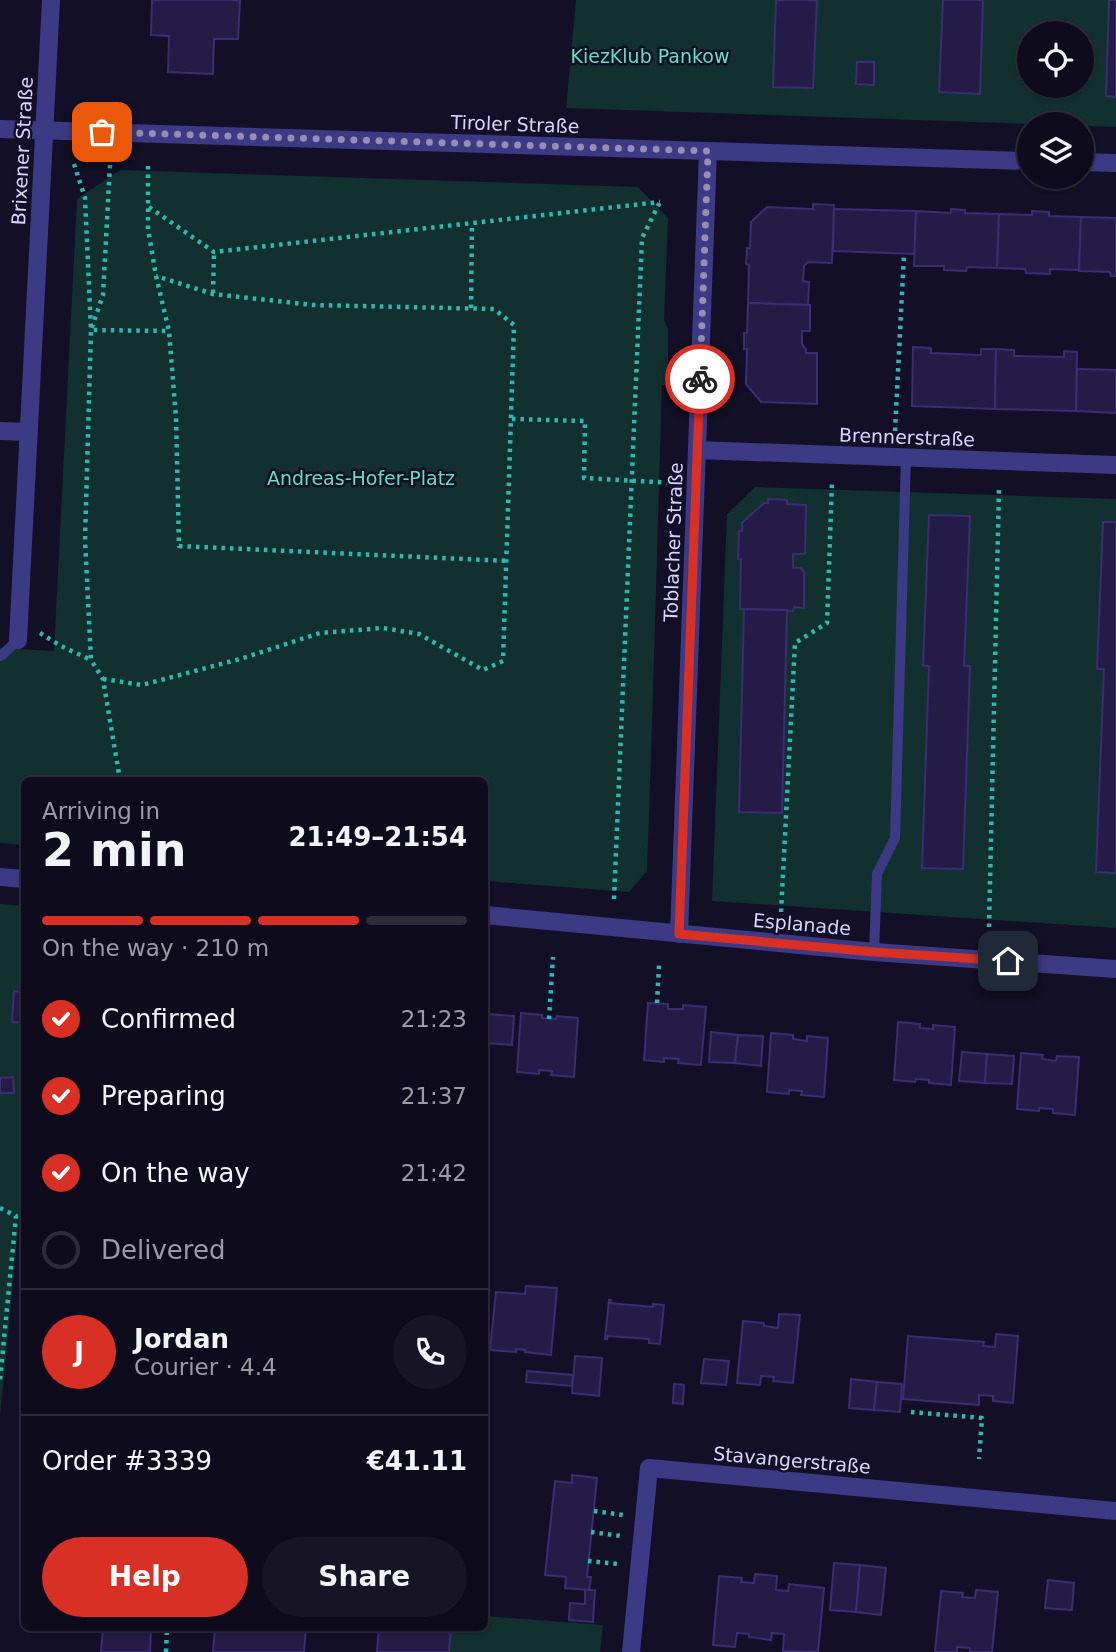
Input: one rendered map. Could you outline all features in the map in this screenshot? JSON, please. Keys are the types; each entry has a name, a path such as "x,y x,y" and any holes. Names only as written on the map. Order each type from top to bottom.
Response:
{"street":[{"name":"Brixener Straße","path":"18,640 51,0"},
{"name":"Tiroler Straße","path":"0,129 1017,161"},
{"name":"Toblacher Straße","path":"679,934 708,151"},
{"path":"1094,162 1116,163"},
{"path":"0,431 27,432"},
{"name":"Brennerstraße","path":"697,450 1116,465"},
{"path":"0,877 21,879"},
{"name":"Esplanade","path":"488,915 874,952 1116,969"},
{"name":"Stavangerstraße","path":"631,1652 649,1468 1116,1511"}],"lane":[{"path":"874,952 877,874 895,838 906,458"},
{"path":"0,656 18,640"}],"path":[{"path":"74,164 85,198 91,330 85,540 91,660 103,680 119,777"},
{"path":"91,330 103,295 110,165"},
{"path":"148,166 148,229 169,331 176,418 179,546 508,561"},
{"path":"148,206 214,252 660,202 642,238 614,899"},
{"path":"471,308 472,223"},
{"path":"213,294 214,252"},
{"path":"895,431 904,254"},
{"path":"103,680 142,685 240,659 320,633 383,628 419,634 484,670 503,661 514,325 494,309 313,305 213,294 156,276"},
{"path":"91,330 169,331"},
{"path":"512,419 585,421 584,478 696,484"},
{"path":"782,912 795,643 827,623 832,482"},
{"path":"989,927 999,488"},
{"path":"19,620 61,646 91,660"},
{"path":"550,1019 553,957"},
{"path":"657,1003 659,965"},
{"path":"0,1208 16,1216 0,1380"},
{"path":"911,1412 982,1419 979,1459"},
{"path":"594,1511 623,1515"},
{"path":"591,1532 621,1536"},
{"path":"588,1561 618,1564"},
{"path":"166,1652 167,1631"}],"green space":[{"name":"KiezKlub Pankow","path":"576,0 1116,0 1116,127 1094,126 1094,112 1017,112 1017,124 566,108"},
{"name":"Andreas-Hofer-Platz","path":"120,170 638,187 668,218 664,320 668,329 668,385 662,385 647,871 629,892 488,881 488,777 21,777 21,845 0,843 0,648 54,651 77,199"},
{"path":"755,487 1116,499 1116,928 712,901 727,514"},
{"path":"0,904 21,906 21,1198 0,1416"},
{"path":"488,1616 603,1625 600,1652 449,1652 451,1631 488,1631"}],"building":[{"path":"152,0 240,0 238,39 214,39 213,74 168,72 169,36 151,35"},
{"path":"776,0 817,0 813,88 773,87"},
{"path":"943,0 983,0 980,94 939,92"},
{"path":"1109,0 1116,0 1116,97 1106,96"},
{"path":"857,62 874,62 874,85 856,84"},
{"path":"813,204 834,205 832,263 808,262 804,266 803,281 809,282 808,305 748,303 749,265 746,264 751,222 767,207 813,209"},
{"path":"834,209 916,211 915,254 833,251"},
{"path":"951,209 965,210 965,213 999,214 997,268 967,267 966,271 944,270 944,266 914,266 916,211 951,213"},
{"path":"1032,211 1049,212 1049,216 1081,217 1079,270 1050,269 1050,274 1026,273 1025,269 997,268 999,214 1032,215"},
{"path":"1081,217 1116,218 1116,276 1111,276 1110,272 1079,271"},
{"path":"748,303 810,305 810,331 802,331 802,344 806,353 817,353 817,404 761,402 746,384 747,349 744,349 744,333 747,333"},
{"path":"913,347 931,348 931,353 981,355 981,349 996,349 995,409 912,406"},
{"path":"996,349 1014,350 1014,356 1064,357 1064,351 1077,352 1076,411 995,409"},
{"path":"1077,369 1116,370 1116,413 1076,411"},
{"path":"768,499 806,505 805,554 793,554 793,568 801,568 804,572 804,608 794,607 793,611 740,609 739,531 742,531 742,523 764,503 768,503"},
{"path":"929,515 970,516 964,666 970,666 963,869 922,868 929,666 923,666"},
{"path":"1103,522 1116,522 1116,873 1096,872 1104,669 1097,669"},
{"path":"744,609 787,610 782,813 739,812"},
{"path":"14,991 21,992 21,1023 12,1022"},
{"path":"648,1003 668,1004 668,1009 683,1009 683,1005 706,1007 701,1065 678,1063 679,1059 664,1058 664,1062 644,1060"},
{"path":"521,1013 542,1015 542,1018 578,1018 574,1077 551,1075 552,1071 539,1070 539,1074 517,1072"},
{"path":"488,1014 514,1016 512,1045 488,1043"},
{"path":"898,1022 920,1024 920,1028 933,1029 933,1025 955,1027 951,1085 929,1083 929,1080 894,1080"},
{"path":"711,1032 738,1035 735,1063 709,1062"},
{"path":"771,1033 793,1035 793,1039 807,1041 807,1036 828,1038 824,1097 801,1095 802,1091 789,1090 789,1094 767,1092"},
{"path":"738,1035 763,1036 761,1066 735,1063"},
{"path":"962,1052 987,1054 985,1083 959,1081"},
{"path":"1021,1053 1043,1055 1042,1059 1056,1061 1057,1056 1079,1057 1075,1115 1053,1113 1053,1109 1017,1109"},
{"path":"987,1054 1014,1056 1012,1084 985,1083"},
{"path":"13,1077 14,1093 0,1093 0,1078"},
{"path":"526,1286 557,1288 551,1355 516,1349 516,1352 490,1350 496,1292 525,1294"},
{"path":"609,1300 610,1303 653,1307 653,1304 664,1305 660,1344 649,1343 649,1339 608,1336 605,1339"},
{"path":"779,1314 800,1315 793,1383 773,1381 774,1377 761,1376 760,1385 737,1383 743,1321 764,1323 764,1326 778,1328"},
{"path":"996,1334 1018,1336 1013,1403 993,1401 993,1396 979,1395 979,1405 903,1399 908,1336 984,1342 983,1346 995,1347"},
{"path":"575,1356 602,1358 599,1396 572,1393"},
{"path":"704,1359 729,1361 726,1385 701,1383"},
{"path":"527,1371 573,1375 572,1386 526,1382"},
{"path":"851,1379 877,1382 874,1410 849,1408"},
{"path":"877,1382 902,1384 900,1412 874,1410"},
{"path":"674,1384 684,1385 683,1404 673,1403"},
{"path":"572,1475 597,1478 587,1577 591,1577 589,1590 565,1588 566,1577 545,1575 555,1481 572,1483"},
{"path":"834,1563 860,1565 856,1612 830,1610"},
{"path":"860,1565 886,1568 881,1615 856,1612"},
{"path":"755,1574 777,1576 776,1590 788,1591 789,1584 824,1588 818,1652 783,1651 784,1634 772,1633 771,1640 737,1633 735,1647 713,1645 719,1576 742,1578 741,1582 754,1583"},
{"path":"1048,1580 1074,1583 1072,1610 1045,1608"},
{"path":"585,1590 595,1590 593,1622 569,1620 570,1603 585,1604"},
{"path":"976,1590 998,1592 992,1652 970,1652 970,1648 957,1647 957,1652 935,1652 941,1591 963,1593 962,1597 975,1598"},
{"path":"103,1631 151,1631 150,1652 101,1652"},
{"path":"215,1631 306,1631 304,1652 213,1652"},
{"path":"379,1631 451,1631 449,1652 377,1652"}],"way so far":[{"path":"102,132 708,151 700,379"}],"route":[{"path":"700,379 679,934 1008,961"}]}
